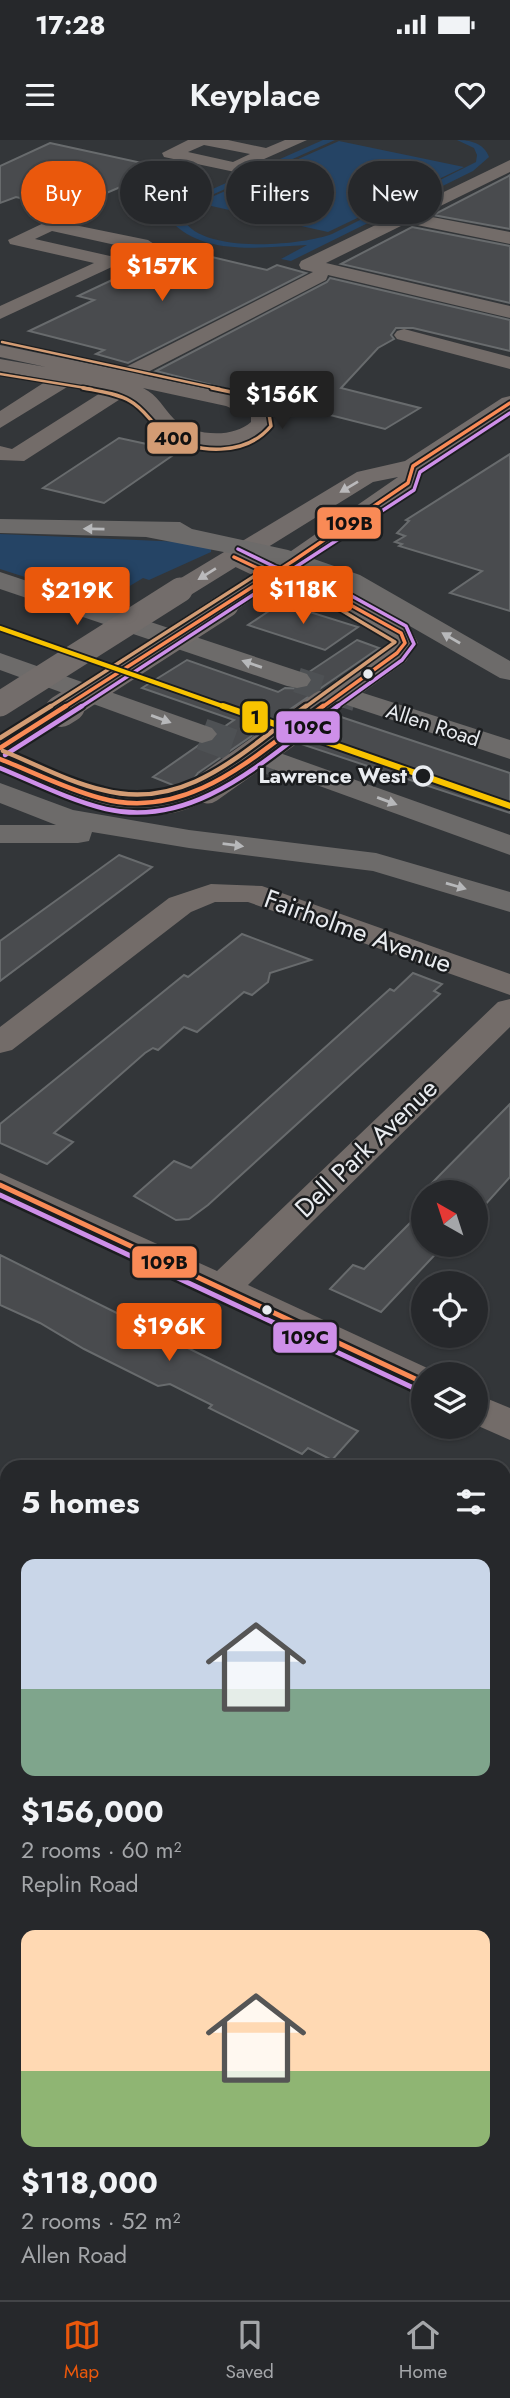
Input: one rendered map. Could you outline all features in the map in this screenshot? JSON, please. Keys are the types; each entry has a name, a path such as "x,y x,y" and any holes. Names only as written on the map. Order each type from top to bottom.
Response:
{"highway":[{"path":"0,526 273,532"},
{"path":"153,531 240,553 283,568 351,581 510,672"},
{"path":"0,580 297,680"},
{"path":"0,661 202,734"},
{"name":"Allen Road","path":"357,699 510,750"},
{"path":"276,761 510,846"},
{"path":"0,792 66,818 189,839 376,862 510,902"},
{"path":"0,834 53,833 189,839"}],"main road":[{"path":"0,704 365,477 413,466 510,403"},
{"path":"11,741 283,568 408,483 413,466"}],"street":[{"path":"268,153 299,140"},
{"path":"487,176 510,180"},
{"path":"389,224 308,265 510,312"},
{"path":"439,224 510,238"},
{"path":"0,313 148,246 50,225 17,240 112,262"},
{"path":"0,453 16,456 116,384 319,276"},
{"path":"287,293 318,300"},
{"path":"404,335 438,344 419,354 466,365 482,355 510,363"},
{"path":"3,365 233,401 262,414 262,424 257,431 237,438 195,436 172,428 140,394 116,384 66,378 3,365"},
{"path":"0,421 66,378"},
{"path":"0,760 124,807 150,809 202,792 397,653 405,643 401,633 283,568"},
{"name":"Fairholme Avenue","path":"0,1043 180,905 211,893 251,893 510,985"},
{"name":"Dell Park Avenue","path":"222,1288 510,1009"},
{"path":"0,1185 411,1377"},
{"path":"488,1414 510,1425"}],"lane":[{"path":"442,198 510,165"}],"shaded area":[{"path":"323,140 335,140 288,161 276,161"},
{"path":"457,140 476,143 487,152 489,157 473,171 442,186 442,179 476,162 474,148"},
{"path":"339,141 435,161 348,161 348,222 328,232 292,224 334,224 334,161 294,161"},
{"path":"442,162 464,167 442,178"},
{"path":"226,183 226,189 212,195 212,189"},
{"path":"226,191 226,209 212,206 212,197"},
{"path":"175,224 188,224 206,237 226,242 274,244 317,238 352,224 366,224 291,261 281,259 307,245 234,247 199,240"},
{"path":"0,534 183,542 211,549 211,552 149,580 143,578 103,602 0,569"}],"building":[{"path":"50,143 133,161 120,161 120,187 106,193 106,161 21,161 21,198 16,197 0,203 0,166"},
{"path":"510,175 510,229 442,217 442,210"},
{"path":"412,227 510,246 510,303 341,264"},
{"path":"178,249 267,270 277,265 306,273 128,363 96,354 104,350 29,331 94,300 78,296"},
{"path":"330,278 510,320 510,351 413,328 396,328 391,335 394,339 378,348 341,388 420,408 385,429 156,371 327,282"},
{"path":"119,438 179,451 104,503 43,488"},
{"path":"510,454 510,611 450,593 482,571 399,546 402,544 395,542 405,536 397,533 409,521 406,520"},
{"path":"281,603 358,627 325,650 248,625"},
{"path":"357,640 379,648 198,773 191,783 180,788 153,777 199,745 214,742 220,734 218,731 234,720 142,688 187,660 278,692 285,688 308,689 313,681 309,672"},
{"path":"338,716 510,773 510,813 301,744"},
{"path":"119,855 152,867 0,981 0,941"},
{"path":"242,934 311,960 270,973 268,982 252,995 244,992 197,1032 184,1027 158,1050 153,1048 145,1053 54,1133 73,1142 47,1164 0,1143 0,1124 184,975 188,977"},
{"path":"413,973 442,984 434,991 440,994 208,1205 189,1219 176,1220 134,1196 174,1161 191,1168 390,989 394,991"},
{"path":"510,1104 510,1177 488,1202 488,1180 435,1180"},
{"path":"411,1222 411,1257 433,1257 420,1271 411,1271 411,1280 381,1312 330,1289 353,1265 364,1269"},
{"path":"0,1255 358,1431 332,1460 308,1448 302,1454 209,1408 212,1405 170,1384 158,1386 84,1349 40,1323 0,1305"}],"tunnel":[{"path":"297,680 357,699"},
{"path":"202,734 277,761"}],"transit line":[{"name":"400","path":"0,374 122,397 136,404 167,435 178,441 207,448 222,449 251,443 271,426 268,408 236,393 2,342"},
{"name":"109B","path":"0,748 293,561 408,483 413,466 510,403"},
{"name":"109C","path":"5,755 298,568 414,490 420,472 510,413"},
{"name":"109C","path":"0,768 105,809 156,813 184,807 213,795 402,660 414,644 406,626 330,584 275,567 238,549"},
{"name":"109B","path":"0,759 102,799 127,804 153,804 179,799 208,788 397,653 405,643 401,633 327,592 272,575 234,557"},
{"name":"400","path":"0,738 267,568"},
{"name":"400","path":"3,751 102,790 151,796 176,791 203,780 395,642 324,600 269,583"},
{"name":"1","path":"0,628 510,806"},
{"name":"109B","path":"0,1185 411,1377"},
{"name":"109C","path":"0,1195 411,1387"}],"place":[{"name":"Lawrence West","path":"423,776"}]}
